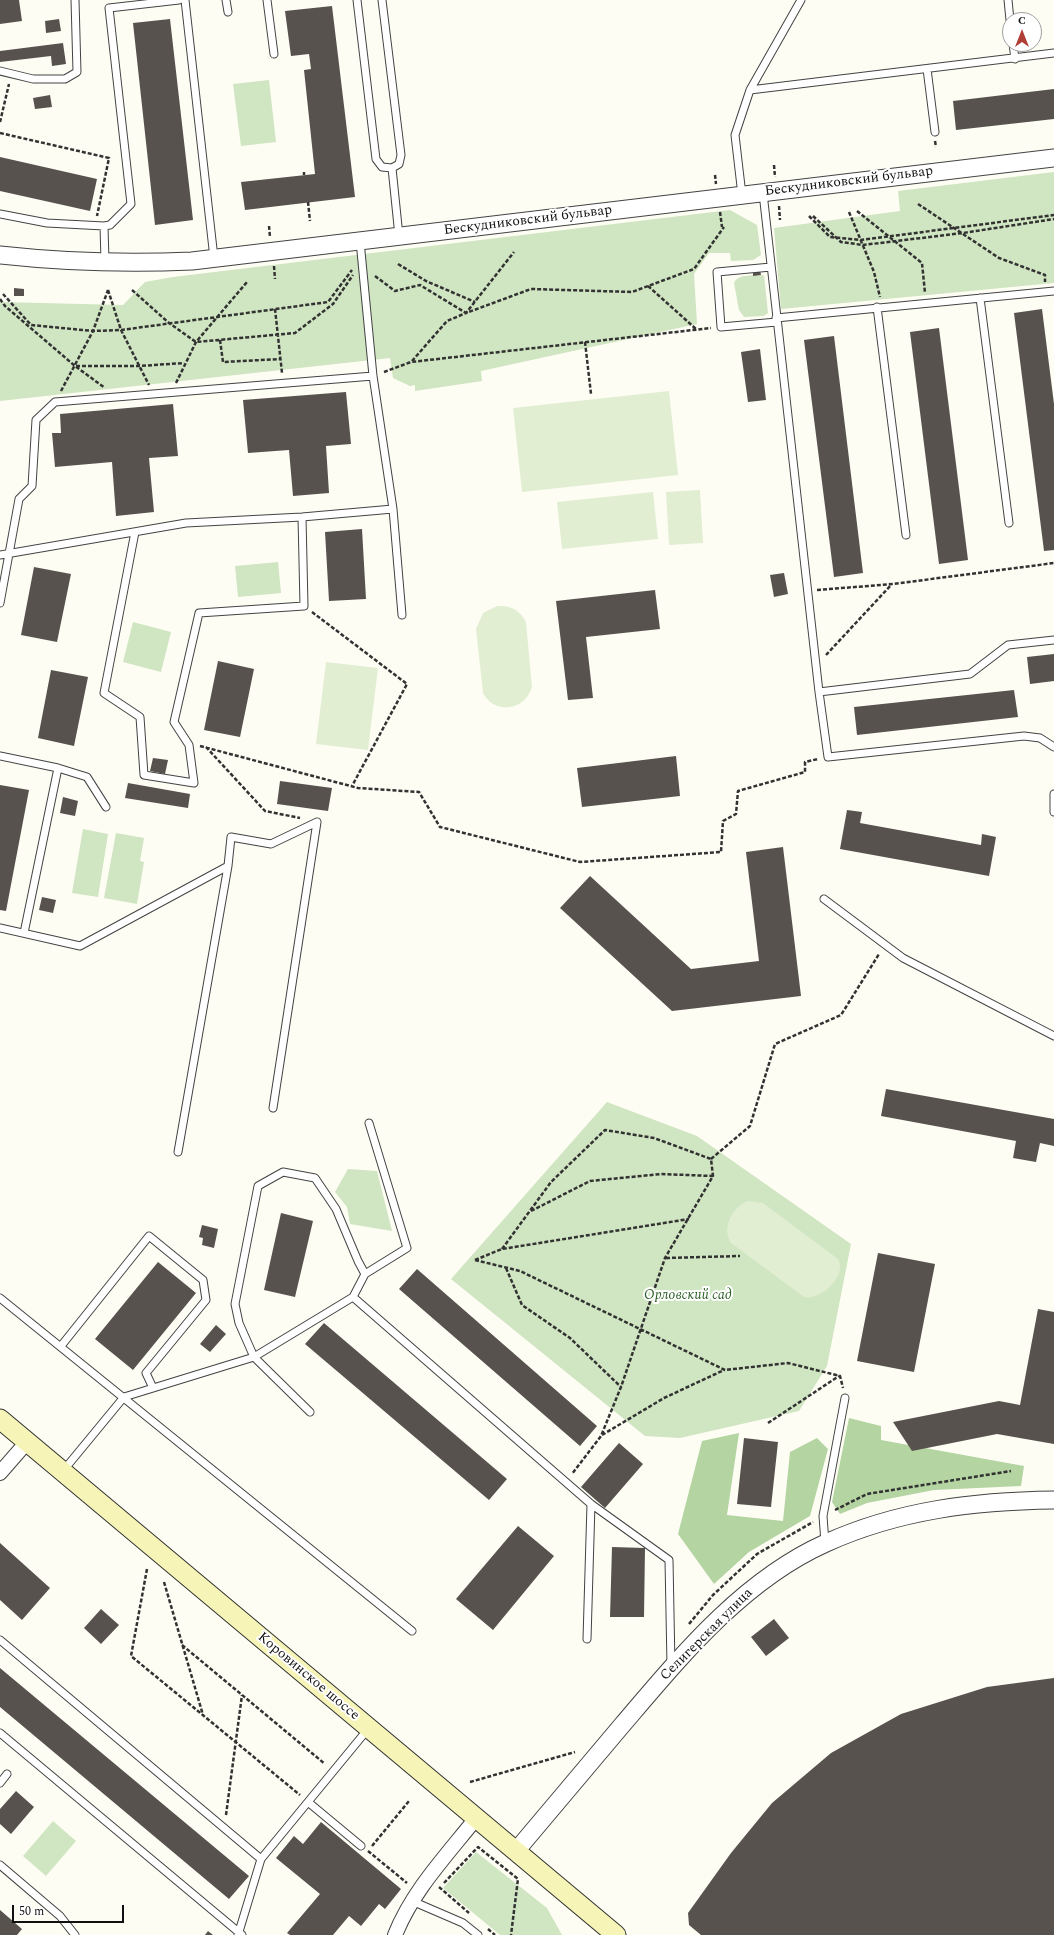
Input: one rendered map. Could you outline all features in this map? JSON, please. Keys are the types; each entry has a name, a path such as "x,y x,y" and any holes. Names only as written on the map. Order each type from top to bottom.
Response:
{"main road":[{"name":"Коровинское шоссе","path":"0,1419 616,1935"}],"street":[{"name":"Бескудниковский бульвар","path":"0,255 139,263 214,258 1054,158"},
{"path":"0,1473 27,1442"},
{"name":"Селигерская улица","path":"516,1851 671,1668 734,1605 757,1586 801,1556 825,1543 888,1520 922,1512 988,1502 1054,1500"},
{"path":"395,1935 412,1901 429,1877 477,1817"}],"lane":[{"path":"0,72 33,79 66,79 77,72 75,0"},
{"path":"0,214 47,223 104,226 110,225 131,204 109,8 179,0"},
{"path":"185,0 214,258"},
{"path":"226,0 228,12"},
{"path":"267,0 274,54"},
{"path":"357,0 376,159 382,167 392,168 399,164 402,155 382,0"},
{"path":"742,195 735,135 750,90 801,0"},
{"path":"1008,0 1009,12"},
{"path":"1014,52 1015,59"},
{"path":"750,90 1015,59 1054,53"},
{"path":"927,69 934,132"},
{"path":"392,168 399,237"},
{"path":"763,193 807,591 828,757 1024,736 1040,738 1054,747"},
{"path":"104,226 104,262"},
{"path":"360,241 373,376 393,508 402,615"},
{"path":"771,267 717,272 721,326 879,307 1054,291"},
{"path":"980,298 1009,522"},
{"path":"879,307 906,535"},
{"path":"0,603 19,499 32,486 36,420 55,402 373,376"},
{"path":"0,556 186,523 302,517 393,508"},
{"path":"135,532 104,692 140,717 144,775 194,783 189,745 174,722 199,613 304,606 302,517"},
{"path":"819,692 970,674 1008,645 1054,640"},
{"path":"0,756 58,768 87,777 106,807"},
{"path":"24,933 58,768"},
{"path":"1054,794 1054,812"},
{"path":"178,1152 228,866 231,838 271,844 317,822"},
{"path":"273,1108 317,822"},
{"path":"0,928 80,946 228,866"},
{"path":"824,899 884,945 910,962 1054,1036"},
{"path":"63,1471 124,1397 254,1357 353,1297 365,1274 406,1248 369,1123"},
{"path":"310,1412 254,1357 239,1323 235,1304 258,1186 283,1172 316,1178 336,1209 365,1274"},
{"path":"61,1346 149,1236 203,1280 206,1300 146,1373 153,1388"},
{"path":"353,1297 591,1504 669,1560 671,1668"},
{"path":"0,1298 412,1630"},
{"path":"825,1543 823,1516 845,1398"},
{"path":"587,1639 591,1504"},
{"path":"0,1640 261,1859"},
{"path":"0,1733 240,1934 261,1859 369,1728"},
{"path":"0,1783 7,1774"},
{"path":"308,1802 362,1846"},
{"path":"0,1866 60,1916 75,1935"},
{"path":"412,1901 463,1923 478,1935"}],"path":[{"path":"0,122 11,74"},
{"path":"0,133 109,158 94,225"},
{"path":"774,165 775,178"},
{"path":"715,175 716,185"},
{"path":"308,202 310,221"},
{"path":"778,204 780,220"},
{"path":"918,204 998,258 1045,276 1045,291"},
{"path":"856,211 922,263 926,303"},
{"path":"411,362 447,320 530,289 632,292 694,269 723,227 720,212"},
{"path":"849,212 874,272 879,307"},
{"path":"809,216 830,237 837,239 861,240 956,229 1054,215"},
{"path":"813,216 841,242 863,245 893,240 963,233 1054,219"},
{"path":"269,226 270,237"},
{"path":"466,313 514,252"},
{"path":"398,264 426,282 475,302"},
{"path":"274,266 275,279"},
{"path":"363,268 395,292 420,286 466,313"},
{"path":"3,294 31,325 92,330 121,330 169,323 275,310 328,302 352,269 353,276 333,304 295,333 196,342 169,323 132,290"},
{"path":"172,392 184,363 196,342 247,282"},
{"path":"648,286 696,329"},
{"path":"55,402 75,366 92,330 108,290 121,330 154,394"},
{"path":"0,300 5,306 75,366 118,397"},
{"path":"275,310 283,383"},
{"path":"373,376 411,362 721,326"},
{"path":"220,340 223,362 281,359"},
{"path":"585,342 591,394"},
{"path":"75,366 139,366 184,363"},
{"path":"807,591 893,584 1054,564"},
{"path":"816,665 893,584"},
{"path":"304,606 407,684 352,786"},
{"path":"189,745 205,747 352,786 419,792 440,827 580,862 721,852 723,821 736,814 738,791 805,772 805,762 828,757"},
{"path":"205,747 265,811 317,822"},
{"path":"711,1159 750,1126 775,1044 841,1015 884,945"},
{"path":"502,1249 551,1182 605,1130 654,1138 711,1159"},
{"path":"566,1481 601,1436 621,1387 665,1258 689,1220 713,1176 711,1159"},
{"path":"530,1212 590,1181 661,1174 713,1176"},
{"path":"689,1220 502,1249 475,1260 520,1271 724,1370"},
{"path":"665,1258 740,1256"},
{"path":"506,1268 522,1305 570,1338 621,1387"},
{"path":"601,1436 664,1398 724,1370 788,1363 840,1376"},
{"path":"840,1376 845,1398"},
{"path":"768,1423 840,1376"},
{"path":"147,1569 131,1656 308,1802"},
{"path":"164,1582 203,1715"},
{"path":"182,1645 334,1771"},
{"path":"224,1828 242,1695"},
{"path":"470,1782 575,1752"},
{"path":"407,1883 368,1851 408,1800"},
{"path":"440,1888 478,1847 485,1851 518,1879 511,1935"},
{"path":"429,1877 473,1916"},
{"path":"484,1926 495,1935"}],"green space":[{"path":"269,80 276,142 241,146 233,84"},
{"path":"1054,172 1054,283 781,309 774,228 900,211 898,191"},
{"path":"730,210 757,225 761,255 753,260 731,261 730,253 709,253 694,274 697,324 481,371 482,381 415,391 415,385 410,386 393,378 390,358 0,401 0,302 123,305 145,282 173,277"},
{"path":"764,275 768,313 764,316 744,317 739,310 734,283 743,276"},
{"path":"669,391 678,475 522,492 513,408"},
{"path":"700,490 703,543 669,545 666,492"},
{"path":"653,492 658,539 562,549 557,502"},
{"path":"278,562 281,593 238,597 235,566"},
{"path":"497,606 511,607 521,614 526,622 532,687 523,701 517,705 509,707 495,705 488,700 483,693 476,629 483,613"},
{"path":"133,622 171,632 161,672 123,662"},
{"path":"326,662 378,668 368,750 316,744"},
{"path":"83,829 108,834 98,897 72,893"},
{"path":"116,833 144,838 140,861 144,862 137,904 104,898"},
{"name":"Орловский сад","path":"607,1102 697,1136 851,1244 827,1366 799,1411 680,1438 645,1436 451,1279"},
{"path":"348,1169 377,1171 392,1231 350,1224 347,1207 335,1192"},
{"path":"748,1201 763,1203 838,1259 840,1265 839,1272 831,1286 818,1295 804,1297 731,1243 727,1231 730,1218 738,1208"},
{"path":"849,1418 881,1426 881,1440 1024,1466 1021,1486 934,1490 867,1503 840,1514 832,1502"},
{"path":"739,1433 727,1515 783,1521 790,1452 817,1438 828,1449 810,1516 749,1552 714,1584 678,1534 702,1441"},
{"path":"53,1821 76,1841 46,1876 23,1856"},
{"path":"476,1852 547,1908 562,1935 500,1935 443,1888"}],"building":[{"path":"0,0 19,0 22,21 0,24"},
{"path":"332,6 355,197 245,210 241,182 315,174 304,70 311,69 309,54 291,56 285,11"},
{"path":"59,19 61,31 46,33 45,21"},
{"path":"170,19 193,220 155,225 133,23"},
{"path":"63,43 66,64 52,66 51,56 0,62 0,51"},
{"path":"1054,89 1054,119 956,130 953,101"},
{"path":"50,95 52,107 35,109 33,98"},
{"path":"0,157 97,179 90,211 0,191"},
{"path":"753,270 760,270 761,275 753,276"},
{"path":"14,288 24,289 24,296 14,296"},
{"path":"1042,309 1054,404 1054,550 1044,551 1014,313"},
{"path":"939,328 968,560 939,564 910,332"},
{"path":"834,336 863,573 834,577 804,340"},
{"path":"760,349 766,400 748,402 741,352"},
{"path":"346,392 351,444 326,446 329,493 293,496 289,450 248,453 243,400"},
{"path":"173,404 178,456 149,458 154,512 116,516 112,462 55,467 52,433 61,433 60,414"},
{"path":"362,529 366,599 329,601 325,532"},
{"path":"34,567 71,574 57,642 21,635"},
{"path":"784,573 788,594 774,597 770,575"},
{"path":"655,590 660,629 586,637 593,698 568,700 556,601"},
{"path":"1054,654 1054,681 1030,684 1027,657"},
{"path":"218,661 254,669 240,737 204,730"},
{"path":"51,670 88,677 74,746 38,738"},
{"path":"1014,690 1018,717 857,735 854,707"},
{"path":"676,756 680,796 582,807 577,768"},
{"path":"153,758 168,760 165,774 150,771"},
{"path":"280,781 332,788 328,811 277,804"},
{"path":"128,783 190,794 188,808 125,798"},
{"path":"0,785 29,790 6,911 0,910"},
{"path":"63,797 78,801 75,816 60,813"},
{"path":"847,810 862,812 860,823 981,845 982,834 996,837 989,876 840,849"},
{"path":"783,847 801,996 672,1011 560,908 590,876 691,969 759,961 746,852"},
{"path":"42,897 56,900 53,913 39,910"},
{"path":"886,1089 1054,1119 1054,1146 1040,1143 1036,1162 1013,1158 1016,1141 881,1116"},
{"path":"281,1213 313,1221 295,1297 264,1290"},
{"path":"202,1225 218,1229 214,1248 202,1245 203,1238 199,1237"},
{"path":"878,1253 935,1264 914,1372 857,1361"},
{"path":"158,1262 196,1293 133,1370 95,1339"},
{"path":"417,1269 597,1426 580,1446 399,1289"},
{"path":"1038,1309 1054,1312 1054,1444 997,1434 912,1451 893,1422 999,1401 1020,1405"},
{"path":"324,1323 507,1479 489,1500 305,1344"},
{"path":"216,1325 226,1334 210,1352 200,1344"},
{"path":"744,1438 778,1442 771,1507 737,1504"},
{"path":"619,1443 643,1464 605,1508 581,1487"},
{"path":"518,1526 554,1556 493,1630 456,1599"},
{"path":"0,1543 50,1588 22,1620 0,1600"},
{"path":"612,1547 645,1548 644,1617 610,1617"},
{"path":"101,1609 119,1625 101,1644 84,1628"},
{"path":"774,1619 789,1638 766,1656 751,1637"},
{"path":"0,1668 249,1876 229,1899 0,1707"},
{"path":"1054,1678 1054,1935 701,1935 689,1925 688,1913 731,1853 772,1803 831,1753 901,1714 987,1687"},
{"path":"16,1791 34,1807 11,1834 0,1824 0,1809"},
{"path":"321,1822 401,1889 385,1909 379,1904 361,1926 349,1916 333,1935 290,1935 287,1933 320,1894 276,1858 294,1836 303,1844"},
{"path":"0,1910 22,1929 17,1935 0,1935"},
{"path":"208,1931 213,1935 205,1935"}]}
